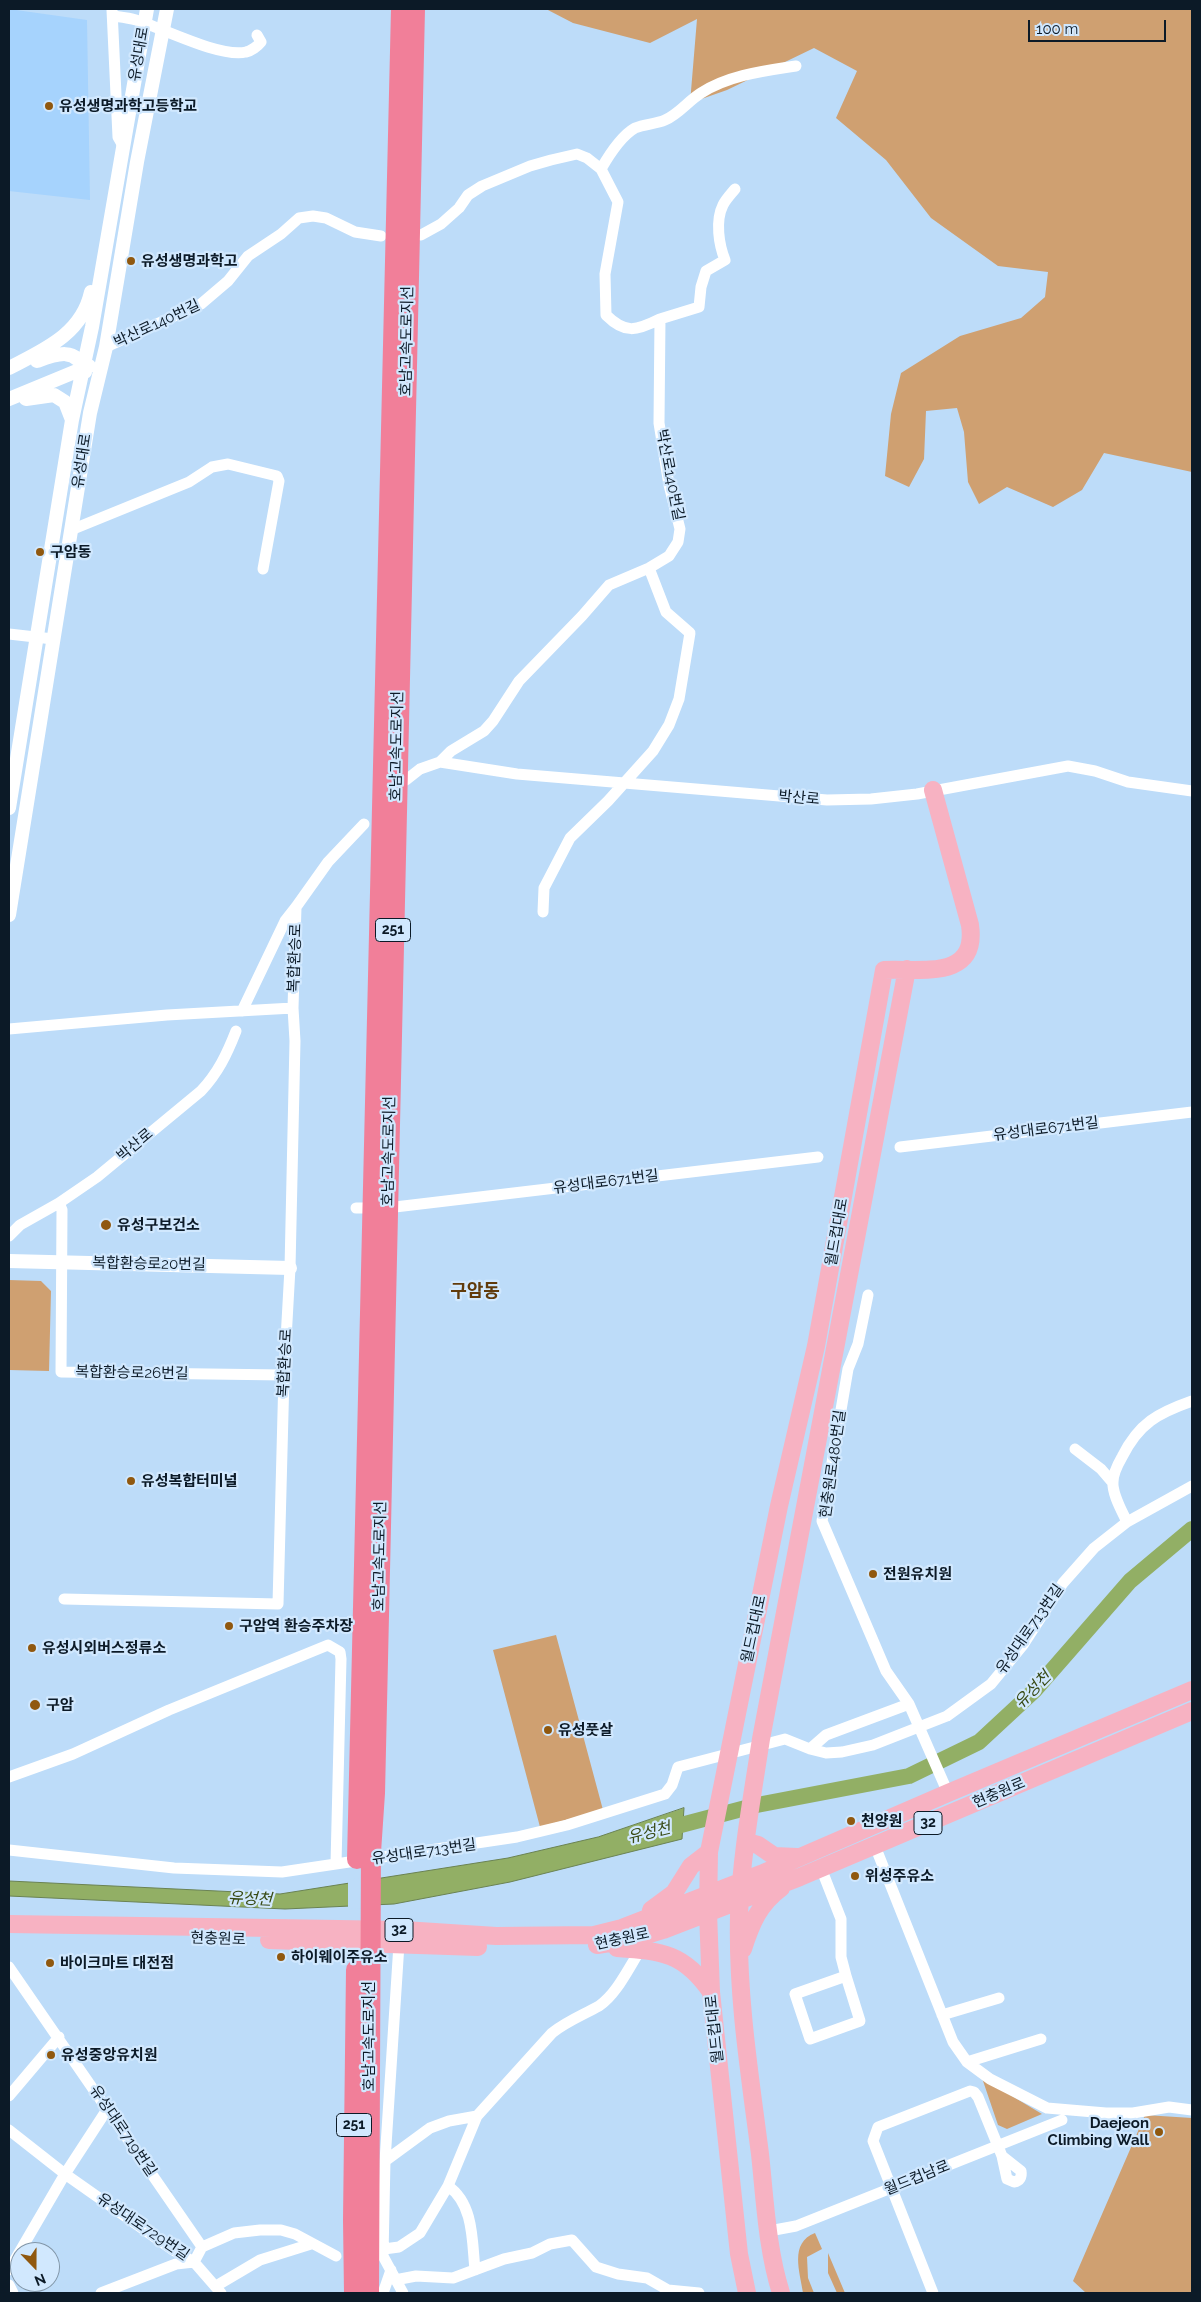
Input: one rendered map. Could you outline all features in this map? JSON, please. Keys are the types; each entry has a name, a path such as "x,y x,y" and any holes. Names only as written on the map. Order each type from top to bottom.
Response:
{"highway":[{"name":"호남고속도로지선","path":"369,2293 363,1957 364,1852 400,9"},
{"name":"호남고속도로지선","path":"364,1852 375,1783 415,9"},
{"name":"호남고속도로지선","path":"354,2293 353,2220 363,1957"}],"main road":[{"path":"907,969 938,971 946,968 964,957 971,942 970,925 934,790"},
{"name":"월드컵대로","path":"747,2293 739,2254 711,1992 707,1894 709,1852 779,1506 816,1346 884,970 907,969 761,1739 740,1899 739,1962 750,2080 769,2231 781,2293"},
{"name":"현충원로","path":"83,1926 404,1930 534,1937 594,1935 622,1928 801,1857 945,1786 1106,1726 1192,1690"},
{"name":"현충원로","path":"9,1936 83,1935 491,1947 594,1946 634,1939 800,1877 1192,1710"},
{"path":"1056,1769 1046,1771 1040,1770 1040,1768 1051,1759 1092,1742 1106,1726"},
{"path":"747,1842 758,1845 774,1856 783,1858 801,1857"},
{"path":"622,1928 674,1893 691,1866 709,1852"},
{"path":"739,1962 759,1908 780,1888 800,1877"},
{"path":"9,1914 83,1926"},
{"path":"9,1924 83,1926"},
{"path":"594,1946 640,1949 673,1957 682,1961 700,1977 711,1992"}],"street":[{"name":"유성대로","path":"9,808 72,420 84,368 147,9"},
{"name":"유성대로","path":"9,915 70,530 91,410 106,347 136,162 167,9"},
{"path":"122,144 118,137 113,13 195,42 233,52 246,52 259,45 261,42 257,35"},
{"path":"602,169 609,155 634,129 650,123 663,121 685,107 699,94 718,83 755,73 796,66"},
{"path":"421,235 441,224 459,208 468,195 482,186 530,166 577,154 587,158 602,169 618,202 605,274 606,314 617,326 624,329 646,327 660,319 699,307 702,298 701,287 706,271 724,260 719,246 722,206 734,189"},
{"name":"박산로140번길","path":"106,347 201,304 228,282 248,256 280,234 298,218 313,216 326,218 355,232 381,236"},
{"path":"9,370 63,338 76,326 89,302 97,270 104,253"},
{"name":"박산로140번길","path":"440,762 451,751 484,731 493,721 519,681 582,616 609,585 649,568 669,556 678,542 680,529 668,485 660,423 660,319"},
{"path":"9,399 84,368 100,358 106,347"},
{"path":"9,370 61,353 74,356 84,368 91,410"},
{"path":"9,405 39,396 54,395 65,402 72,420"},
{"path":"70,530 189,482 212,467 228,464 277,476 279,482 263,569"},
{"path":"543,912 544,888 570,838 624,784 653,751 668,725 679,699 690,633 666,612 649,568"},
{"path":"9,634 53,639"},
{"path":"406,780 420,769 440,762"},
{"name":"박산로","path":"440,762 517,774 827,800 871,799 934,790 1068,766 1095,771 1128,782 1192,791"},
{"path":"242,1011 285,921 328,862 364,824"},
{"name":"복합환승로","path":"64,1599 278,1604 284,1375 290,1268 296,908"},
{"path":"9,1029 167,1015 293,1008"},
{"name":"박산로","path":"9,1236 20,1225 59,1203 97,1177 200,1091 215,1076 236,1031"},
{"name":"유성대로671번길","path":"900,1147 1192,1112"},
{"name":"유성대로671번길","path":"395,1207 818,1157"},
{"path":"59,1203 62,1210 63,1262"},
{"name":"복합환승로20번길","path":"9,1260 290,1268"},
{"name":"복합환승로26번길","path":"63,1262 61,1372 284,1375"},
{"name":"현충원로480번길","path":"868,1295 858,1344 848,1369 822,1521 886,1671 909,1704 945,1786"},
{"path":"1112,1483 1116,1468 1128,1444 1144,1424 1165,1410 1192,1401"},
{"path":"1075,1449 1101,1469 1112,1483 1126,1522"},
{"name":"유성대로713번길","path":"9,1850 174,1868 282,1872 482,1843 567,1825 665,1794 672,1785 678,1767 785,1739 810,1750 826,1753 842,1752 873,1745 922,1731 947,1716 991,1684 1023,1645 1063,1583 1094,1548 1126,1522 1192,1486"},
{"path":"9,1777 73,1754 169,1710 328,1645 340,1652 341,1659 336,1864"},
{"path":"810,1750 826,1735 909,1704"},
{"path":"874,1846 953,2042 967,2062 990,2079 1047,2108 1106,2113 1133,2113 1169,2107 1192,2110"},
{"path":"821,1868 841,1919 841,1957 860,2021 810,2039 795,1994 846,1976"},
{"path":"399,1944 381,2254 403,2293"},
{"path":"381,2254 398,2247 420,2233 448,2186 477,2116 552,2033 563,2024 599,2006 611,1996 640,1949"},
{"name":"유성대로719번길","path":"9,1967 202,2247"},
{"path":"942,2015 999,1998"},
{"path":"9,2096 59,2037"},
{"path":"967,2062 1041,2039"},
{"path":"933,2293 873,2141 878,2127 970,2091 977,2094 1000,2151"},
{"path":"9,2270 65,2174 108,2108"},
{"path":"385,2161 430,2128 450,2121 477,2116"},
{"name":"월드컵남로","path":"769,2231 796,2226 892,2188 1000,2151 1062,2120"},
{"name":"유성대로729번길","path":"9,2130 65,2174 173,2250 194,2262 218,2290 260,2260 311,2244"},
{"path":"448,2186 455,2191 466,2206 476,2270"},
{"path":"101,2293 176,2264 194,2262 202,2247 234,2233 280,2230 295,2234 336,2256"},
{"path":"393,2275 453,2278 504,2259 532,2253 550,2244 572,2240 596,2267 618,2274 647,2278 668,2290 699,2293"},
{"path":"383,2293 393,2275"},
{"path":"9,2285 13,2293"}],"shaded area":[{"name":"유성생명과학고등학교","path":"9,9 87,20 90,200 9,191"},
{"path":"546,9 1192,9 1192,472 1104,453 1082,490 1053,507 1007,487 979,504 968,482 964,432 957,408 926,411 924,459 909,487 885,476 891,414 901,373 960,336 1021,318 1045,297 1048,272 998,266 931,218 886,160 836,118 857,71 814,48 727,90 690,103 697,19 650,43 573,23"},
{"path":"9,1280 41,1281 51,1291 49,1371 9,1370"},
{"name":"유성풋살","path":"556,1635 603,1810 540,1827 493,1650"},
{"path":"982,2078 1042,2114 1007,2129 998,2125"},
{"path":"1145,2115 1192,2118 1192,2293 1086,2293 1073,2281"},
{"path":"815,2233 822,2249 807,2257 808,2278 814,2293 803,2293 798,2259 799,2251 807,2238"},
{"path":"828,2253 845,2293 837,2293 828,2273"}],"water":[{"path":"684,1808 682,1839 510,1882 394,1904 285,1909 9,1896 9,1881 280,1894 508,1858 598,1837"}],"pier":[{"path":"380,1875 380,1907 348,1909 348,1880"}],"waterway":[{"name":"유성천","path":"662,1830 757,1805 909,1776 979,1742 1034,1691 1130,1581 1192,1529"}],"place":[{"name":"유성생명과학고등학교","path":"49,106"},
{"name":"유성생명과학고","path":"131,261"},
{"name":"구암동","path":"40,552"},
{"name":"유성구보건소","path":"106,1225"},
{"name":"유성복합터미널","path":"131,1481"},
{"name":"전원유치원","path":"873,1574"},
{"name":"구암역 환승주차장","path":"229,1626"},
{"name":"유성시외버스정류소","path":"32,1648"},
{"name":"구암","path":"35,1705"},
{"name":"유성풋살","path":"548,1730"},
{"name":"천양원","path":"851,1821"},
{"name":"위성주유소","path":"855,1876"},
{"name":"하이웨이주유소","path":"281,1957"},
{"name":"바이크마트 대전점","path":"50,1963"},
{"name":"유성중앙유치원","path":"51,2055"},
{"name":"Daejeon Climbing Wall","path":"1159,2132"}],"district":[{"name":"구암동","path":"475,1292"}]}
